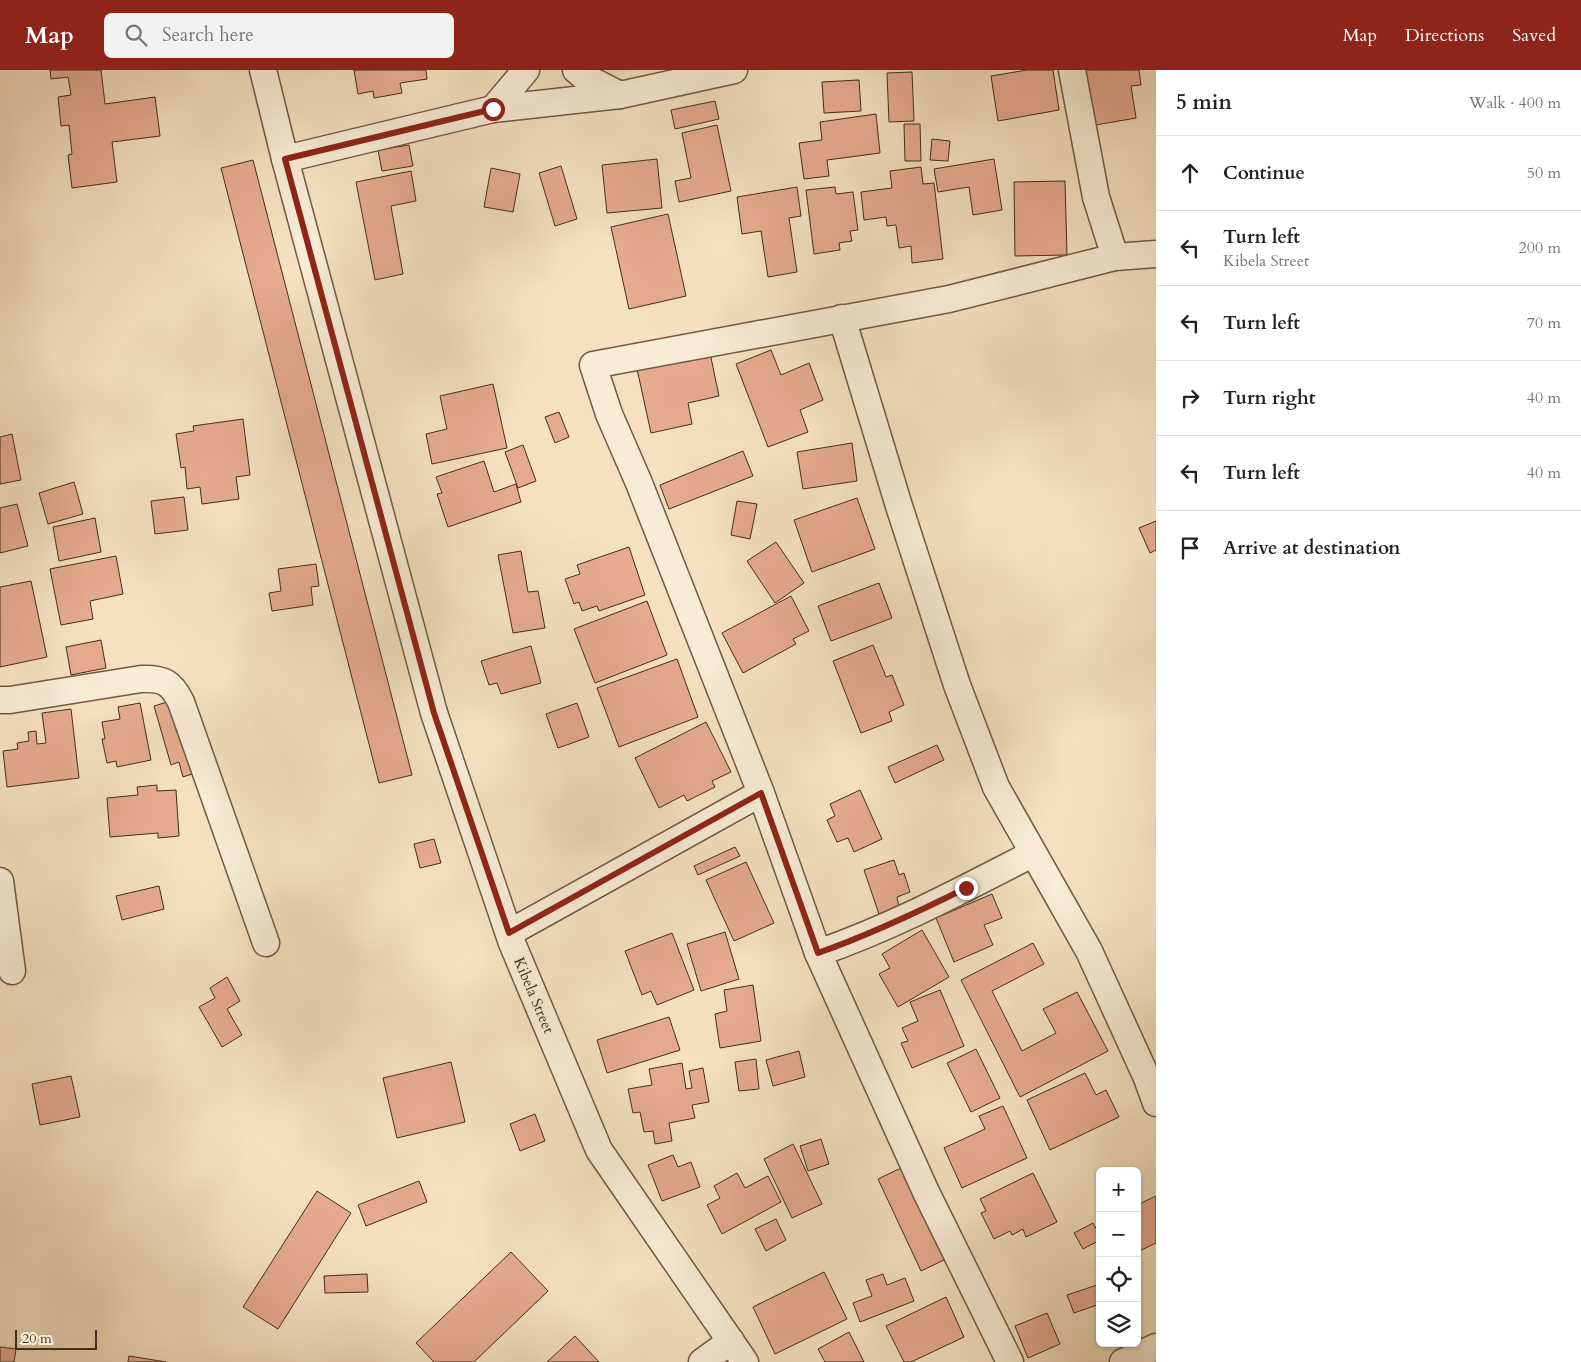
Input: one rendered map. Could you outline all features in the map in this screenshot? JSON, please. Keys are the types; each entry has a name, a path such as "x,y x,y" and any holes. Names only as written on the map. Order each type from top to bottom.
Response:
{"street":[{"name":"Kibela Street","path":"263,70 285,159 434,713 509,933 599,1150 738,1351"},
{"path":"493,109 526,70"},
{"path":"576,70 583,76 620,95"},
{"path":"285,159 493,109 620,95 734,70"},
{"path":"1072,70 1096,197 1115,257"},
{"path":"1010,1362 926,1192 818,953 761,793 639,483 609,414 593,366 949,299 1115,257 1156,254"},
{"path":"842,318 899,506 957,685 996,788 1089,951 1151,1076 1156,1103"},
{"path":"0,700 141,679 157,678 174,688 184,711 266,943"},
{"path":"509,933 761,793"},
{"path":"818,953 908,917 1032,854"},
{"path":"0,881 12,971"},
{"path":"1123,1362 1156,1347"},
{"path":"702,1362 738,1351"}],"building":[{"path":"50,70 101,70 105,104 155,97 160,136 112,142 117,182 72,188 68,155 72,154 69,125 61,126 58,97 71,95 68,77 51,79"},
{"path":"354,70 426,70 427,79 400,83 402,93 374,98 373,91 358,94"},
{"path":"1027,70 1053,70 1059,110 998,121 991,76"},
{"path":"1081,70 1139,70 1141,85 1131,86 1136,118 1090,126"},
{"path":"912,72 914,121 889,122 887,73"},
{"path":"859,80 861,111 824,113 822,82"},
{"path":"715,101 719,119 675,129 671,110"},
{"path":"876,114 880,153 827,160 829,176 804,179 799,143 822,140 820,122"},
{"path":"904,124 920,124 921,161 905,161"},
{"path":"717,125 731,191 679,202 675,181 691,178 682,133"},
{"path":"932,139 950,141 948,161 930,160"},
{"path":"409,145 413,166 382,171 378,150"},
{"path":"657,159 662,208 607,213 602,165"},
{"path":"994,159 1002,210 973,215 969,187 938,192 934,169"},
{"path":"253,160 412,775 379,783 221,168"},
{"path":"561,166 577,219 555,226 539,173"},
{"path":"921,167 923,184 934,183 943,259 912,263 911,246 899,248 896,225 887,226 886,217 864,220 861,192 892,188 890,171"},
{"path":"491,168 520,174 513,212 484,207"},
{"path":"411,171 416,201 391,206 403,274 375,280 356,182"},
{"path":"1065,181 1067,255 1015,256 1014,182"},
{"path":"797,187 801,216 789,218 797,272 768,277 761,231 742,234 737,197"},
{"path":"835,187 836,194 853,192 858,230 850,231 852,241 839,243 840,250 814,254 806,190"},
{"path":"668,214 686,296 629,309 611,227"},
{"path":"771,350 781,375 809,363 823,400 800,410 808,432 768,447 736,364"},
{"path":"710,353 719,396 688,403 692,424 651,433 637,369"},
{"path":"493,384 507,448 432,464 426,434 447,429 440,396"},
{"path":"559,412 569,437 555,443 545,417"},
{"path":"243,419 250,475 236,477 239,499 202,504 200,487 187,489 185,467 181,468 176,434 194,431 193,426"},
{"path":"12,434 21,480 0,484 0,437"},
{"path":"852,443 857,481 803,489 797,452"},
{"path":"523,445 536,481 518,488 505,452"},
{"path":"743,451 753,476 669,509 660,485"},
{"path":"484,461 494,492 516,484 521,502 448,527 437,494 442,493 436,477"},
{"path":"74,482 83,514 48,524 39,493"},
{"path":"184,497 188,530 155,534 151,501"},
{"path":"857,498 875,549 812,572 794,520"},
{"path":"737,501 757,504 750,539 731,535"},
{"path":"17,504 28,546 0,553 0,508"},
{"path":"95,518 101,552 59,561 53,527"},
{"path":"1156,521 1156,550 1150,553 1139,528"},
{"path":"776,542 804,583 775,603 747,561"},
{"path":"629,547 645,595 599,611 597,606 582,611 579,602 574,604 565,579 580,574 577,565"},
{"path":"521,551 528,592 538,591 545,628 513,633 498,555"},
{"path":"116,556 123,594 90,601 93,619 61,625 50,569"},
{"path":"316,564 319,586 311,587 313,605 272,611 269,593 281,591 278,569"},
{"path":"31,581 47,657 0,667 0,587"},
{"path":"879,583 892,618 831,641 818,606"},
{"path":"791,596 809,631 793,639 796,644 743,673 722,633"},
{"path":"647,601 667,655 595,683 574,629"},
{"path":"101,640 106,668 71,675 66,647"},
{"path":"873,645 886,677 892,675 904,705 889,712 892,721 861,733 833,661"},
{"path":"531,646 541,683 501,694 497,683 489,685 481,661"},
{"path":"677,659 698,717 619,747 597,688"},
{"path":"177,699 198,772 183,777 179,762 171,765 154,706"},
{"path":"140,703 151,760 117,767 116,761 107,763 102,739 105,739 102,722 120,719 118,707"},
{"path":"577,703 589,737 558,748 546,714"},
{"path":"71,709 79,778 7,787 3,751 18,749 17,743 29,741 28,732 36,731 37,744 46,743 42,713"},
{"path":"706,722 731,772 712,781 715,787 687,801 684,795 659,808 635,758"},
{"path":"937,745 944,760 895,783 888,767"},
{"path":"157,785 157,791 176,790 179,836 158,838 158,833 110,837 107,798 138,795 137,787"},
{"path":"860,790 882,839 854,852 848,838 837,842 827,820 835,816 830,804"},
{"path":"434,839 441,863 420,868 414,844"},
{"path":"735,847 740,856 698,875 694,866"},
{"path":"894,860 899,875 904,873 910,892 897,897 899,907 879,914 864,870"},
{"path":"746,862 774,923 734,941 706,880"},
{"path":"159,886 164,909 122,920 116,896"},
{"path":"992,894 1002,918 984,925 993,945 954,962 936,918"},
{"path":"922,930 949,977 898,1007 879,974 890,968 882,954"},
{"path":"725,932 739,979 701,991 687,944"},
{"path":"672,933 694,990 657,1005 651,991 642,995 625,951"},
{"path":"1033,943 1044,964 992,991 1022,1051 1056,1033 1043,1009 1077,992 1108,1051 1020,1097 961,980"},
{"path":"227,977 240,1001 227,1009 242,1035 222,1047 199,1007 215,998 210,988"},
{"path":"753,985 761,1041 720,1048 715,1014 727,1011 724,990"},
{"path":"940,990 964,1046 912,1068 901,1043 908,1041 902,1028 918,1021 910,1002"},
{"path":"669,1017 680,1050 607,1073 597,1040"},
{"path":"976,1049 1000,1098 971,1112 947,1063"},
{"path":"799,1051 805,1077 773,1086 766,1060"},
{"path":"756,1059 759,1089 739,1091 735,1062"},
{"path":"451,1062 465,1122 397,1138 383,1078"},
{"path":"682,1063 686,1089 692,1088 689,1071 703,1068 709,1102 692,1105 695,1118 669,1123 672,1141 655,1144 653,1131 644,1132 640,1112 633,1113 628,1089 652,1085 649,1069"},
{"path":"1085,1073 1096,1095 1106,1090 1119,1117 1050,1150 1027,1100"},
{"path":"71,1076 80,1117 40,1125 32,1084"},
{"path":"1003,1106 1027,1158 962,1188 944,1148 985,1129 979,1116"},
{"path":"535,1114 545,1141 520,1151 510,1124"},
{"path":"821,1139 829,1164 808,1171 800,1146"},
{"path":"793,1144 822,1204 792,1218 764,1159"},
{"path":"673,1155 678,1167 691,1162 700,1187 662,1201 648,1165"},
{"path":"903,1167 946,1259 921,1271 878,1179"},
{"path":"737,1173 745,1188 768,1176 781,1202 722,1234 707,1205 720,1198 714,1186"},
{"path":"1033,1173 1057,1222 1026,1237 1023,1229 1012,1235 1010,1231 994,1239 981,1213 986,1211 980,1199"},
{"path":"419,1181 427,1202 366,1226 358,1205"},
{"path":"317,1191 351,1213 278,1329 243,1307"},
{"path":"1156,1196 1156,1243 1141,1250 1141,1212 1141,1203"},
{"path":"776,1219 786,1240 766,1251 755,1229"},
{"path":"1093,1223 1096,1229 1096,1242 1083,1249 1074,1233"},
{"path":"511,1252 548,1291 474,1362 434,1362 416,1343"},
{"path":"824,1272 847,1319 775,1354 753,1307"},
{"path":"367,1274 368,1292 325,1293 324,1276"},
{"path":"883,1274 887,1285 905,1278 914,1301 860,1322 853,1303 872,1296 866,1280"},
{"path":"1096,1285 1096,1305 1074,1313 1067,1295"},
{"path":"946,1297 964,1337 911,1362 904,1362 886,1326"},
{"path":"1047,1313 1060,1344 1028,1358 1015,1326"},
{"path":"849,1332 864,1362 825,1362 818,1349"},
{"path":"575,1336 599,1362 547,1362"},
{"path":"0,1347 16,1349 14,1362 0,1362"},
{"path":"129,1356 166,1362 128,1362"}],"route":[{"path":"493,109 285,159 434,713 509,933 761,793 818,953 908,917 966,888"}]}
